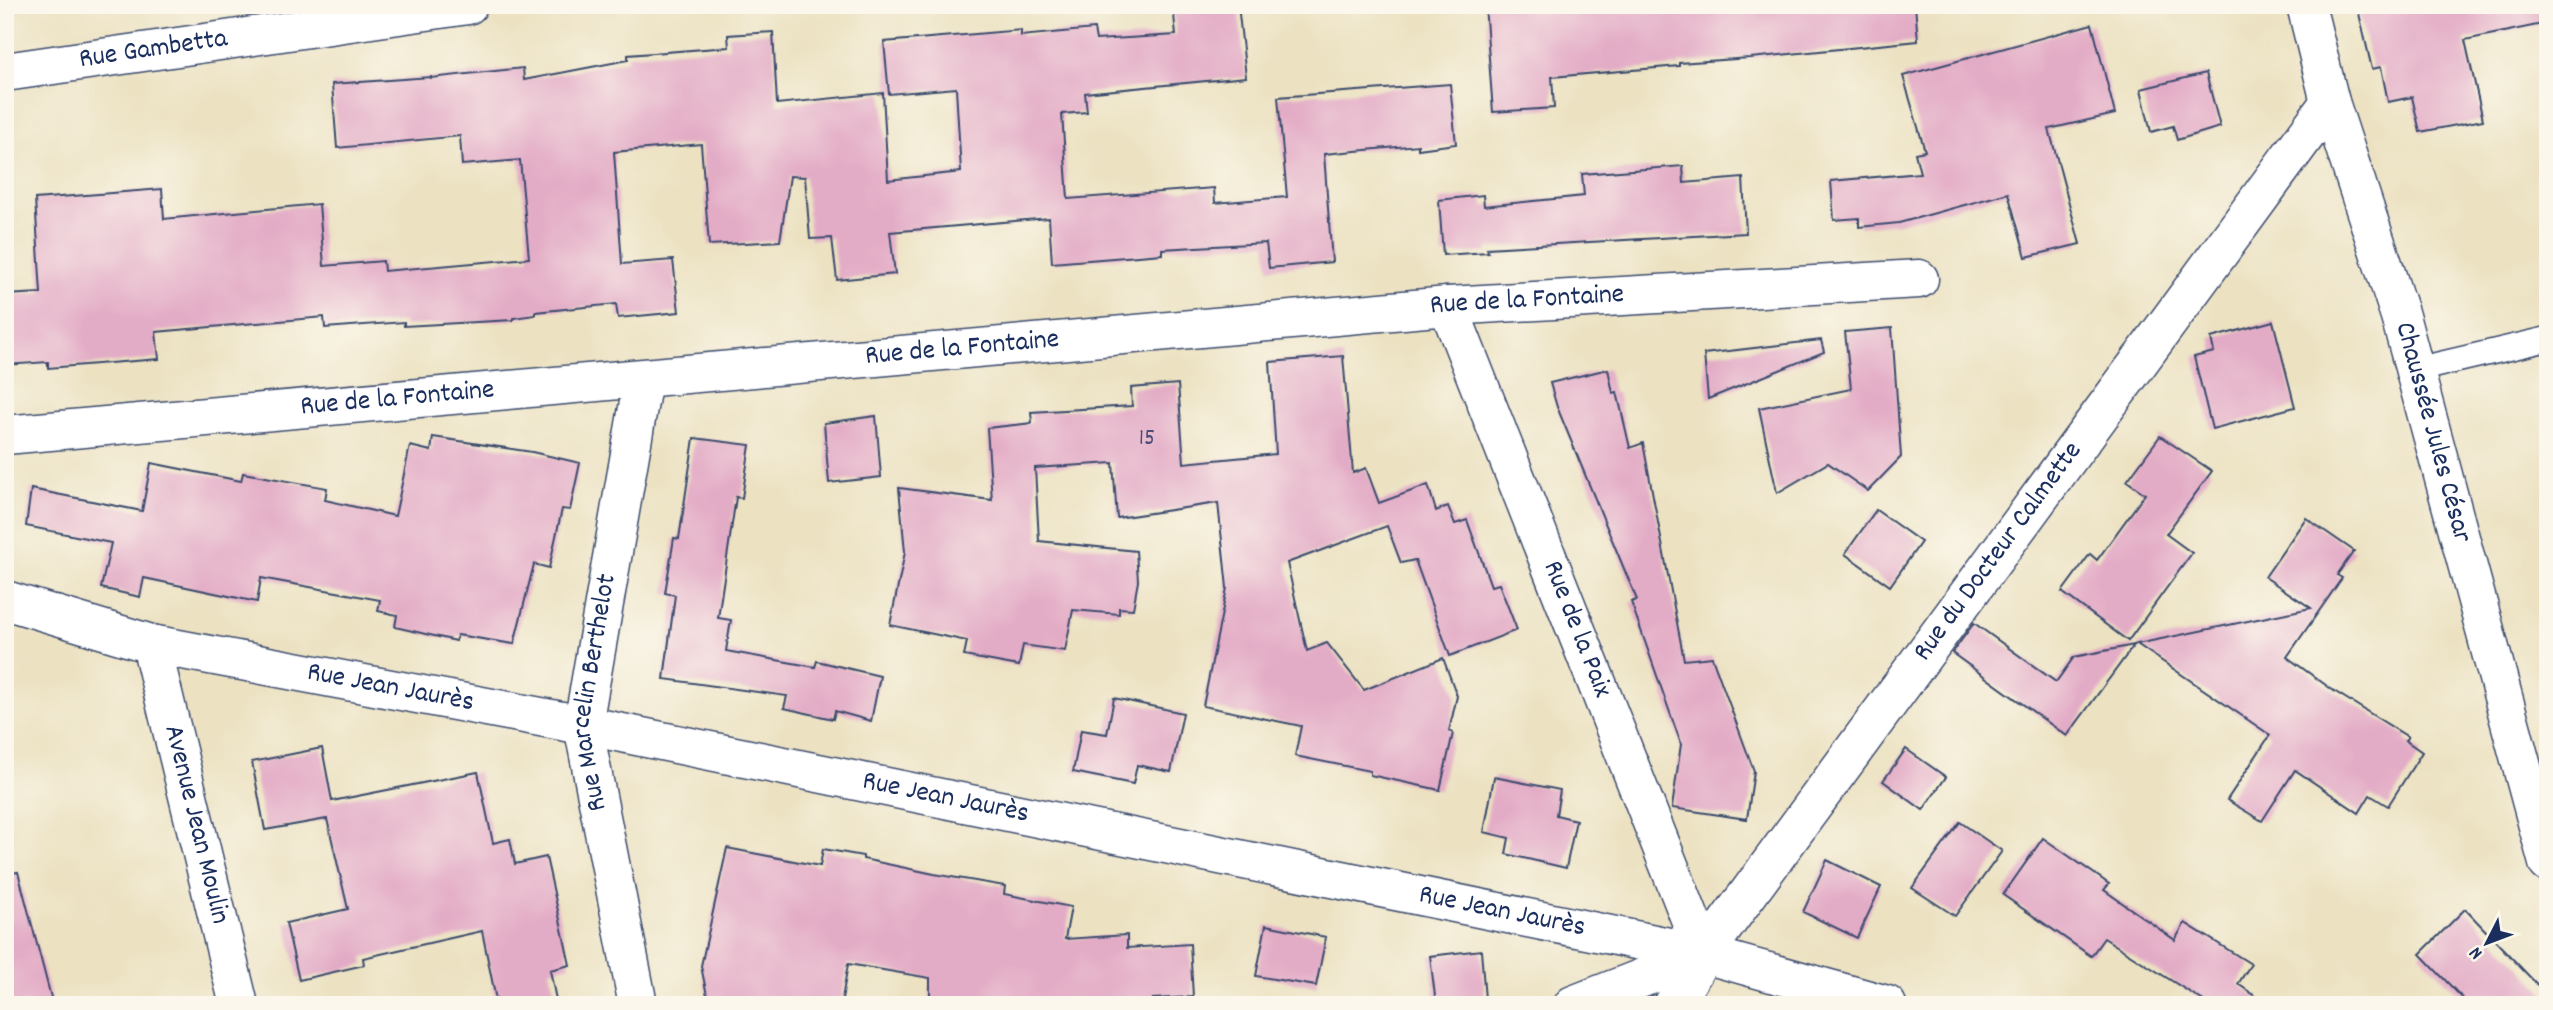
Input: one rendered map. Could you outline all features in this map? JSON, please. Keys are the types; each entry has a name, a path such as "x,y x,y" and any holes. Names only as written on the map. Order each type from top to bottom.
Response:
{"street":[{"name":"Rue Gambetta","path":"5,72 468,5"},
{"name":"Chaussée Jules César","path":"2306,5 2330,102 2400,316 2548,863"},
{"name":"Rue du Docteur Calmette","path":"1673,1005 1704,954 2330,102"},
{"name":"Rue de la Fontaine","path":"5,435 1448,306 1919,279"},
{"name":"Rue de la Paix","path":"1448,306 1704,954"},
{"name":"Rue Marcelin Berthelot","path":"638,1005 583,725 643,379"},
{"name":"Rue Jean Jaurès","path":"5,600 151,644 583,725 1704,954 1887,1005"},
{"name":"Avenue Jean Moulin","path":"151,644 239,1005"},
{"path":"1573,1005 1704,954"}],"lane":[{"path":"2415,370 2548,340"}],"building":[{"path":"1173,5 1238,5 1246,77 1085,93 1087,112 1062,114 1068,199 1214,188 1215,203 1287,197 1278,97 1450,84 1456,144 1418,149 1418,145 1324,154 1332,262 1269,268 1266,243 1162,249 1162,254 1052,263 1049,218 890,232 895,274 837,280 832,238 810,239 805,177 790,176 780,241 709,245 701,144 614,152 622,264 673,260 679,312 618,318 616,304 535,312 535,315 513,320 404,326 404,322 325,328 324,317 156,332 159,359 48,368 48,362 5,365 5,295 41,293 35,199 162,189 164,219 319,204 324,266 383,261 384,271 529,258 520,160 462,165 460,136 337,148 332,84 431,78 523,68 524,80 628,60 628,55 729,47 728,35 773,32 777,104 883,93 888,180 961,172 956,88 889,94 884,42 1021,30 1021,36 1094,29 1096,40 1176,35"},
{"path":"1485,5 1915,5 1918,41 1552,77 1554,108 1493,112"},
{"path":"2357,5 2546,5 2547,23 2465,40 2483,120 2420,132 2412,97 2388,102 2381,67 2372,69"},
{"path":"2092,24 2115,114 2049,129 2080,244 2026,257 2008,193 1899,223 1859,227 1859,218 1834,220 1831,181 1920,173 1915,153 1925,151 1903,76"},
{"path":"2206,73 2220,127 2177,140 2173,126 2151,132 2141,89"},
{"path":"1683,166 1684,183 1743,178 1746,233 1487,248 1488,252 1443,255 1439,200 1483,195 1484,206 1584,196 1582,174"},
{"path":"2273,321 2295,407 2212,429 2194,357 2214,352 2211,338"},
{"path":"1892,328 1901,457 1868,491 1828,463 1777,493 1759,408 1851,389 1845,332"},
{"path":"1821,340 1824,352 1708,399 1704,354"},
{"path":"1343,356 1353,473 1366,468 1379,503 1428,485 1436,511 1448,506 1455,524 1467,520 1491,586 1499,584 1517,630 1450,656 1415,560 1401,563 1387,526 1287,563 1307,651 1327,643 1364,690 1443,658 1457,696 1449,731 1453,733 1440,790 1370,775 1370,771 1295,756 1301,726 1203,706 1227,588 1218,503 1117,518 1113,463 1035,468 1039,541 1136,551 1138,581 1133,609 1119,608 1119,614 1073,610 1065,651 1023,645 1019,666 964,656 967,641 890,625 905,552 899,488 992,500 987,428 1032,423 1031,412 1132,406 1131,388 1178,384 1184,463 1276,454 1270,362"},
{"path":"1608,369 1613,393 1617,392 1630,448 1643,443 1684,660 1712,657 1754,771 1747,819 1672,808 1681,744 1631,602 1637,600 1557,407 1550,383"},
{"path":"876,416 881,477 829,483 824,423"},
{"path":"2160,436 2212,471 2166,534 2192,553 2128,641 2062,592 2090,554 2097,560 2145,494 2127,481"},
{"path":"433,437 532,452 580,463 570,510 562,509 549,568 534,564 514,644 457,635 456,641 395,627 397,615 378,611 380,600 261,578 257,602 144,578 140,597 101,588 111,543 26,526 31,489 142,511 151,463 241,481 243,473 327,488 325,500 395,516 410,446 431,451"},
{"path":"694,438 750,445 742,498 736,497 718,618 731,620 726,651 815,667 817,661 880,676 871,721 835,711 833,719 784,708 787,696 664,679 675,595 665,593 674,538 679,539"},
{"path":"1876,510 1921,542 1890,586 1845,554"},
{"path":"2306,518 2354,551 2337,575 2342,578 2287,657 2334,691 2408,737 2405,740 2422,752 2388,806 2370,795 2359,813 2295,770 2262,821 2227,800 2270,735 2137,644 2311,608 2265,577"},
{"path":"1974,623 2056,682 2074,657 2134,645 2067,736 1952,653"},
{"path":"1114,698 1183,713 1171,772 1137,765 1133,784 1073,772 1081,730 1107,734"},
{"path":"322,748 332,801 478,772 493,843 510,839 515,864 546,857 570,965 550,970 557,1005 497,1005 482,931 363,958 364,965 299,980 286,923 348,909 327,819 265,830 252,762"},
{"path":"1906,749 1946,777 1923,810 1883,781"},
{"path":"1494,777 1560,790 1556,815 1576,820 1566,868 1506,854 1509,838 1484,832"},
{"path":"1960,822 2002,851 1955,916 1912,888"},
{"path":"2043,838 2109,884 2104,890 2175,940 2185,923 2251,964 2238,984 2257,997 2252,1005 2210,1005 2104,938 2091,956 2003,895"},
{"path":"727,848 820,866 823,849 934,874 1005,886 1004,894 1071,907 1065,939 1127,935 1127,948 1190,944 1193,997 1153,999 1155,1005 930,1005 930,978 848,964 841,1005 709,1005 701,966"},
{"path":"1827,860 1881,887 1857,938 1803,912"},
{"path":"18,872 53,1005 5,1005 5,874"},
{"path":"2465,909 2548,996 2548,1005 2469,1005 2420,954"},
{"path":"1266,925 1326,937 1316,986 1256,976"},
{"path":"1481,950 1485,999 1436,1004 1430,956"}]}
